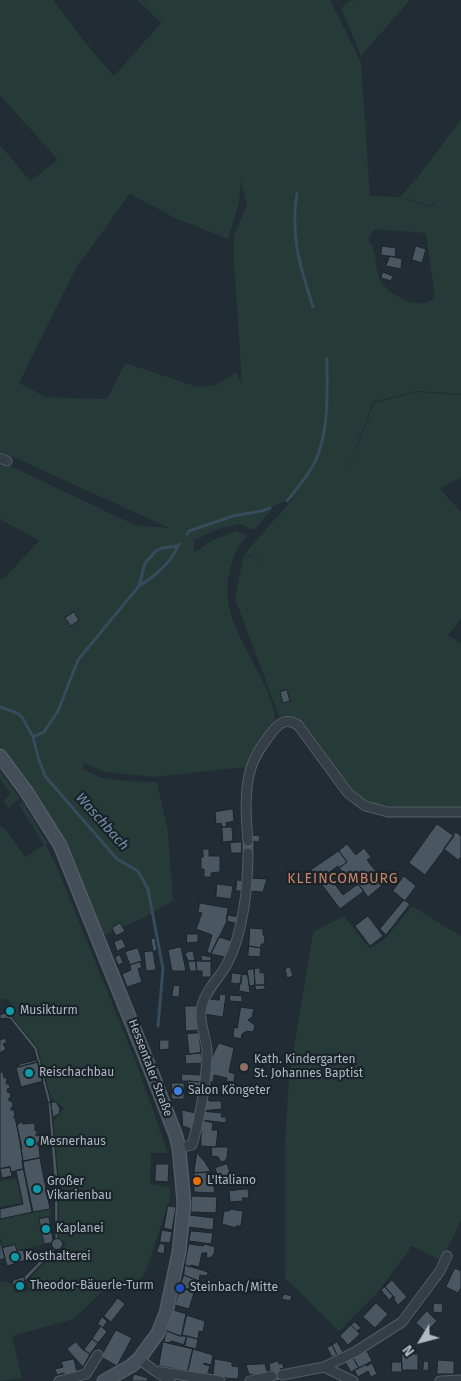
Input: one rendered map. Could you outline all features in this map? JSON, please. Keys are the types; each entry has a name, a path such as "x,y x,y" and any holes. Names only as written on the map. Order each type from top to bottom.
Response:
{"main road":[{"name":"Hessentaler Straße","path":"0,756 26,791 60,845 153,1076 179,1148 184,1203 179,1252 166,1313 158,1333 139,1359 131,1366 104,1381"}],"street":[{"path":"248,841 247,790 251,768 261,746 278,725 284,721 294,723 301,729 348,793 364,806 388,812 461,812"},
{"path":"179,1148 192,1145 196,1132 207,1050 202,1031 201,1008 208,990 227,965 235,945 244,908 248,853"},
{"path":"250,1381 324,1367 355,1352 402,1322 440,1271 447,1256"},
{"path":"60,1381 86,1374 98,1355"},
{"path":"139,1359 170,1381"},
{"path":"324,1367 353,1381"},
{"path":"155,1370 220,1381"},
{"path":"440,1381 461,1380"}],"green space":[{"path":"0,0 53,0 114,76 161,23 137,0 330,0 361,62 370,196 398,197 432,207 436,200 431,206 400,197 416,179 461,119 461,394 417,391 373,402 346,475 374,403 417,392 461,395 461,477 440,489 461,512 461,619 448,635 461,644 461,807 408,809 366,802 349,789 303,725 281,721 235,599 244,554 265,563 245,553 292,498 265,510 251,513 271,511 254,530 240,524 221,528 199,539 194,539 194,553 213,540 236,531 247,536 236,551 230,570 227,591 236,629 264,684 272,703 276,722 263,736 247,767 154,777 105,772 83,763 83,769 102,778 157,782 168,832 173,901 141,919 104,935 87,899 70,852 43,808 0,746 0,580 39,541 0,519 0,461 135,525 169,528 0,451 0,145 30,181 58,160 0,95","holes":["241,180 247,205 234,236 234,261 242,384 236,372 216,385 197,387 125,363 107,399 46,397 19,383 76,268 130,194 175,218 228,239 239,203","374,229 426,233 435,298 425,303 411,302 404,300 386,288 379,277 375,253 368,240"]},
{"path":"410,0 361,56 341,8 349,1"},
{"path":"0,771 20,798 9,808 3,801 11,794 0,779"},
{"path":"23,802 47,843 137,1065 168,1153 151,1153 150,1184 170,1187 170,1199 145,1273 138,1283 111,1282 74,1319 12,1336 22,1378 0,1381 0,1281 13,1284 15,1293 29,1290 27,1281 55,1253 63,1250 66,1244 58,1237 58,1180 53,1122 64,1108 50,1097 37,1048 11,1016 15,1014 14,1009 8,999 0,1000 0,828 1,826 7,831 25,857 44,845 19,805"},
{"path":"412,906 461,936 461,1220 442,1261 412,1246 377,1293 339,1331 285,1278 285,1140 289,1078 313,932 344,916 370,949 386,938"},
{"path":"16,1178 22,1203 0,1207 0,1181"},
{"path":"50,1209 51,1217 39,1219 44,1244 17,1251 15,1245 2,1248 0,1219"}],"building":[{"path":"382,246 396,248 395,257 381,255"},
{"path":"416,246 426,249 422,263 412,260"},
{"path":"390,256 402,259 401,269 386,266"},
{"path":"383,272 393,276 391,281 381,278"},
{"path":"74,612 79,620 71,626 65,618"},
{"path":"287,690 290,701 283,703 280,692"},
{"path":"233,809 234,821 226,823 227,827 222,827 221,823 216,824 215,812"},
{"path":"437,824 454,836 425,875 409,863"},
{"path":"222,827 232,827 233,841 223,842"},
{"path":"456,832 461,836 461,857 458,860 444,849"},
{"path":"252,835 260,836 259,842 252,841"},
{"path":"242,841 254,841 254,853 242,853"},
{"path":"242,842 242,853 231,853 230,843"},
{"path":"347,844 356,855 364,848 371,857 367,860 385,883 368,897 350,874 347,877 339,868 347,862 339,851"},
{"path":"203,849 209,849 209,856 220,856 220,872 211,873 211,877 204,877 204,869 201,869"},
{"path":"339,851 347,862 327,874 343,895 358,884 364,891 340,909 311,870"},
{"path":"404,876 416,886 405,901 393,891"},
{"path":"250,878 267,879 263,892 249,891"},
{"path":"237,880 243,881 242,891 236,891"},
{"path":"217,884 233,886 231,899 216,897"},
{"path":"404,900 410,904 386,935 380,929"},
{"path":"200,903 228,908 227,921 211,954 207,952 212,935 196,929 202,913 198,912"},
{"path":"227,915 240,917 238,924 227,921"},
{"path":"368,916 383,936 370,946 355,926"},
{"path":"120,923 125,931 116,936 112,928"},
{"path":"250,928 263,929 263,935 265,936 264,944 261,944 261,948 249,946"},
{"path":"187,934 198,934 198,942 187,943"},
{"path":"219,937 232,941 225,957 211,954"},
{"path":"155,938 157,951 153,951 151,939"},
{"path":"122,939 126,947 117,951 114,942"},
{"path":"249,946 261,948 260,957 248,956"},
{"path":"181,947 186,971 172,971 168,950"},
{"path":"138,948 142,961 130,965 125,952"},
{"path":"153,951 156,970 146,971 144,952"},
{"path":"193,951 195,961 188,961 185,953"},
{"path":"120,955 123,963 118,965 115,957"},
{"path":"201,955 211,957 211,961 202,961"},
{"path":"188,961 196,961 197,971 190,971"},
{"path":"196,961 211,961 211,977 202,977 202,971 197,971"},
{"path":"140,962 142,967 138,969 142,982 127,987 122,974 131,970 130,965"},
{"path":"290,967 293,976 287,978 285,969"},
{"path":"260,968 260,973 264,972 265,985 255,985 254,969"},
{"path":"254,969 255,985 249,986 247,970"},
{"path":"232,973 242,974 241,984 231,983"},
{"path":"242,974 248,975 250,993 239,991"},
{"path":"174,985 180,986 179,997 172,996"},
{"path":"255,985 265,985 265,989 256,990"},
{"path":"220,994 226,995 223,1017 204,1014 206,999 219,1000"},
{"path":"230,995 242,996 242,1002 230,1001"},
{"name":"Musikturm","path":"10,1006 15,1011 10,1016 5,1011"},
{"path":"185,1006 198,1006 198,1030 186,1031"},
{"path":"241,1007 254,1009 252,1017 248,1020 255,1025 252,1032 247,1031 242,1034 241,1039 233,1037 234,1027 237,1028"},
{"path":"6,1013 8,1016 11,1016 37,1048 51,1102 48,1103 34,1049 10,1019 0,1019 0,1015"},
{"path":"199,1033 201,1053 189,1054 187,1034"},
{"path":"0,1037 1,1040 5,1038 7,1042 3,1044 6,1049 0,1053"},
{"path":"160,1040 169,1040 169,1049 160,1050"},
{"path":"219,1043 234,1048 229,1072 235,1074 234,1082 226,1081 227,1078 214,1075 213,1082 207,1081 211,1059"},
{"path":"201,1053 202,1063 186,1064 185,1055"},
{"path":"37,1060 38,1062 19,1067 18,1065"},
{"name":"Reischachbau","path":"38,1062 43,1081 21,1087 16,1068"},
{"path":"3,1072 4,1078 7,1077 6,1084 9,1084 10,1088 7,1089 11,1097 9,1101 12,1101 13,1107 11,1110 14,1110 15,1117 13,1117 15,1118 22,1148 24,1169 11,1172 10,1167 0,1169 0,1073"},
{"path":"182,1074 202,1075 201,1082 182,1081"},
{"path":"188,1081 201,1082 201,1092 187,1091"},
{"path":"172,1083 184,1083 184,1099 172,1099"},
{"path":"203,1099 221,1101 222,1109 202,1111"},
{"path":"51,1102 56,1102 60,1109 59,1114 53,1117"},
{"path":"51,1102 58,1180 58,1238 55,1239 54,1180 48,1103"},
{"path":"182,1110 196,1113 194,1130 183,1126"},
{"path":"202,1111 222,1113 221,1117 226,1117 226,1123 202,1120"},
{"path":"202,1120 213,1123 212,1130 218,1130 216,1147 201,1146"},
{"name":"Mesnerhaus","path":"22,1122 23,1124 35,1123 36,1136 39,1135 42,1138 37,1143 39,1145 40,1158 23,1161 17,1125"},
{"path":"212,1147 228,1147 225,1161 221,1162 218,1157 212,1156"},
{"path":"197,1153 205,1162 211,1172 194,1173"},
{"name":"Großer Vikarienbau","path":"40,1158 50,1209 32,1212 22,1162"},
{"path":"156,1164 169,1164 168,1182 155,1181"},
{"path":"227,1164 233,1181 220,1185 215,1168"},
{"path":"10,1167 12,1176 2,1178 0,1169"},
{"path":"24,1169 33,1212 0,1219 0,1209 23,1204 16,1171"},
{"path":"211,1172 215,1193 194,1192 194,1173"},
{"path":"248,1189 249,1198 242,1198 243,1201 230,1202 229,1191"},
{"path":"192,1196 217,1197 216,1213 191,1212"},
{"path":"168,1206 176,1207 172,1230 164,1228"},
{"path":"229,1209 243,1211 241,1226 236,1226 236,1228 222,1224 224,1211 229,1211"},
{"path":"189,1215 214,1218 213,1230 188,1227"},
{"name":"Kaplanei","path":"49,1217 53,1240 51,1243 44,1244 39,1219"},
{"path":"162,1230 172,1232 170,1243 160,1242"},
{"path":"191,1231 213,1233 211,1244 189,1241"},
{"path":"57,1238 63,1244 57,1250 51,1244"},
{"path":"0,1239 5,1258 0,1260"},
{"path":"160,1243 165,1245 164,1254 157,1252"},
{"path":"189,1244 203,1246 205,1244 215,1247 214,1254 210,1258 206,1257 207,1253 202,1253 199,1267 185,1265"},
{"name":"Kosthalterei","path":"15,1245 17,1251 23,1250 26,1260 7,1266 2,1248"},
{"path":"51,1247 55,1250 25,1281 24,1277 51,1250"},
{"path":"185,1265 208,1272 207,1276 200,1275 199,1281 184,1275"},
{"path":"455,1268 461,1271 461,1288 458,1293 446,1287"},
{"path":"184,1275 198,1281 195,1292 180,1286"},
{"name":"Theodor-Bäuerle-Turm","path":"24,1277 26,1288 15,1291 12,1281"},
{"path":"392,1280 407,1297 398,1305 394,1300 395,1298 385,1287"},
{"path":"181,1287 194,1293 189,1309 175,1305"},
{"path":"385,1287 393,1296 389,1300 381,1290"},
{"path":"284,1294 292,1296 290,1301 282,1299"},
{"path":"118,1298 125,1304 111,1322 104,1316"},
{"path":"376,1303 388,1314 375,1328 363,1317"},
{"path":"434,1303 443,1304 442,1313 433,1312"},
{"path":"173,1310 187,1314 182,1335 180,1336 167,1331"},
{"path":"427,1311 437,1321 426,1332 416,1323"},
{"path":"186,1315 205,1321 203,1332 199,1331 198,1339 182,1335"},
{"path":"102,1317 107,1321 103,1328 98,1324"},
{"path":"355,1322 361,1328 357,1331 351,1325"},
{"path":"351,1325 360,1334 348,1345 340,1336"},
{"path":"101,1326 107,1332 98,1343 92,1339"},
{"path":"116,1330 132,1338 117,1366 101,1357"},
{"path":"167,1331 180,1336 187,1336 185,1345 171,1341 170,1343 164,1342"},
{"path":"187,1336 198,1339 196,1349 184,1346"},
{"path":"92,1339 98,1343 90,1354 84,1350"},
{"path":"76,1342 84,1351 90,1354 83,1367 67,1349"},
{"path":"163,1342 193,1349 188,1371 159,1366"},
{"path":"337,1342 343,1352 337,1355 332,1345"},
{"path":"332,1345 337,1355 332,1357 327,1348"},
{"path":"193,1349 213,1355 211,1365 203,1364 210,1366 207,1376 188,1371"},
{"path":"367,1351 372,1361 359,1368 353,1358"},
{"path":"402,1354 418,1354 418,1370 402,1370"},
{"path":"353,1358 359,1368 351,1372 345,1362"},
{"path":"74,1359 77,1372 57,1375 55,1369 63,1367 61,1362"},
{"path":"215,1359 232,1362 232,1366 239,1367 238,1379 213,1377"},
{"path":"438,1360 454,1361 454,1374 437,1374"},
{"path":"278,1361 279,1364 282,1363 284,1368 280,1369 283,1380 274,1381 269,1364"},
{"path":"424,1361 429,1362 428,1371 423,1370"},
{"path":"392,1362 402,1362 402,1372 392,1372"},
{"path":"372,1363 377,1374 371,1377 368,1371 358,1377 354,1370"},
{"path":"265,1364 268,1374 261,1376 249,1374 246,1365"},
{"path":"134,1374 148,1378 147,1381 132,1381"}],"waterway":[{"path":"297,193 295,208 296,237 300,264 313,307"},
{"path":"287,501 305,478 319,452 327,405 327,358"},
{"path":"187,534 189,531 233,516 270,508"},
{"path":"33,737 44,732 58,711 78,660 139,586 145,563 156,551 162,548 178,546 179,544"},
{"path":"139,586 162,569 178,546"},
{"name":"Waschbach","path":"0,707 17,713 22,717 33,737 45,776 117,859 138,871 148,889 163,969 158,1026"}],"place":[{"name":"Musikturm","path":"10,1011"},
{"name":"Kath. Kindergarten St. Johannes Baptist","path":"244,1067"},
{"name":"Reischachbau","path":"29,1073"},
{"name":"Salon Köngeter","path":"178,1091"},
{"name":"Mesnerhaus","path":"30,1142"},
{"name":"L'Italiano","path":"197,1181"},
{"name":"Großer Vikarienbau","path":"37,1189"},
{"name":"Kaplanei","path":"46,1229"},
{"name":"Kosthalterei","path":"15,1257"},
{"name":"Theodor-Bäuerle-Turm","path":"20,1286"},
{"name":"Steinbach/Mitte","path":"180,1288"}],"district":[{"name":"KLEINCOMBURG","path":"343,879"}]}
